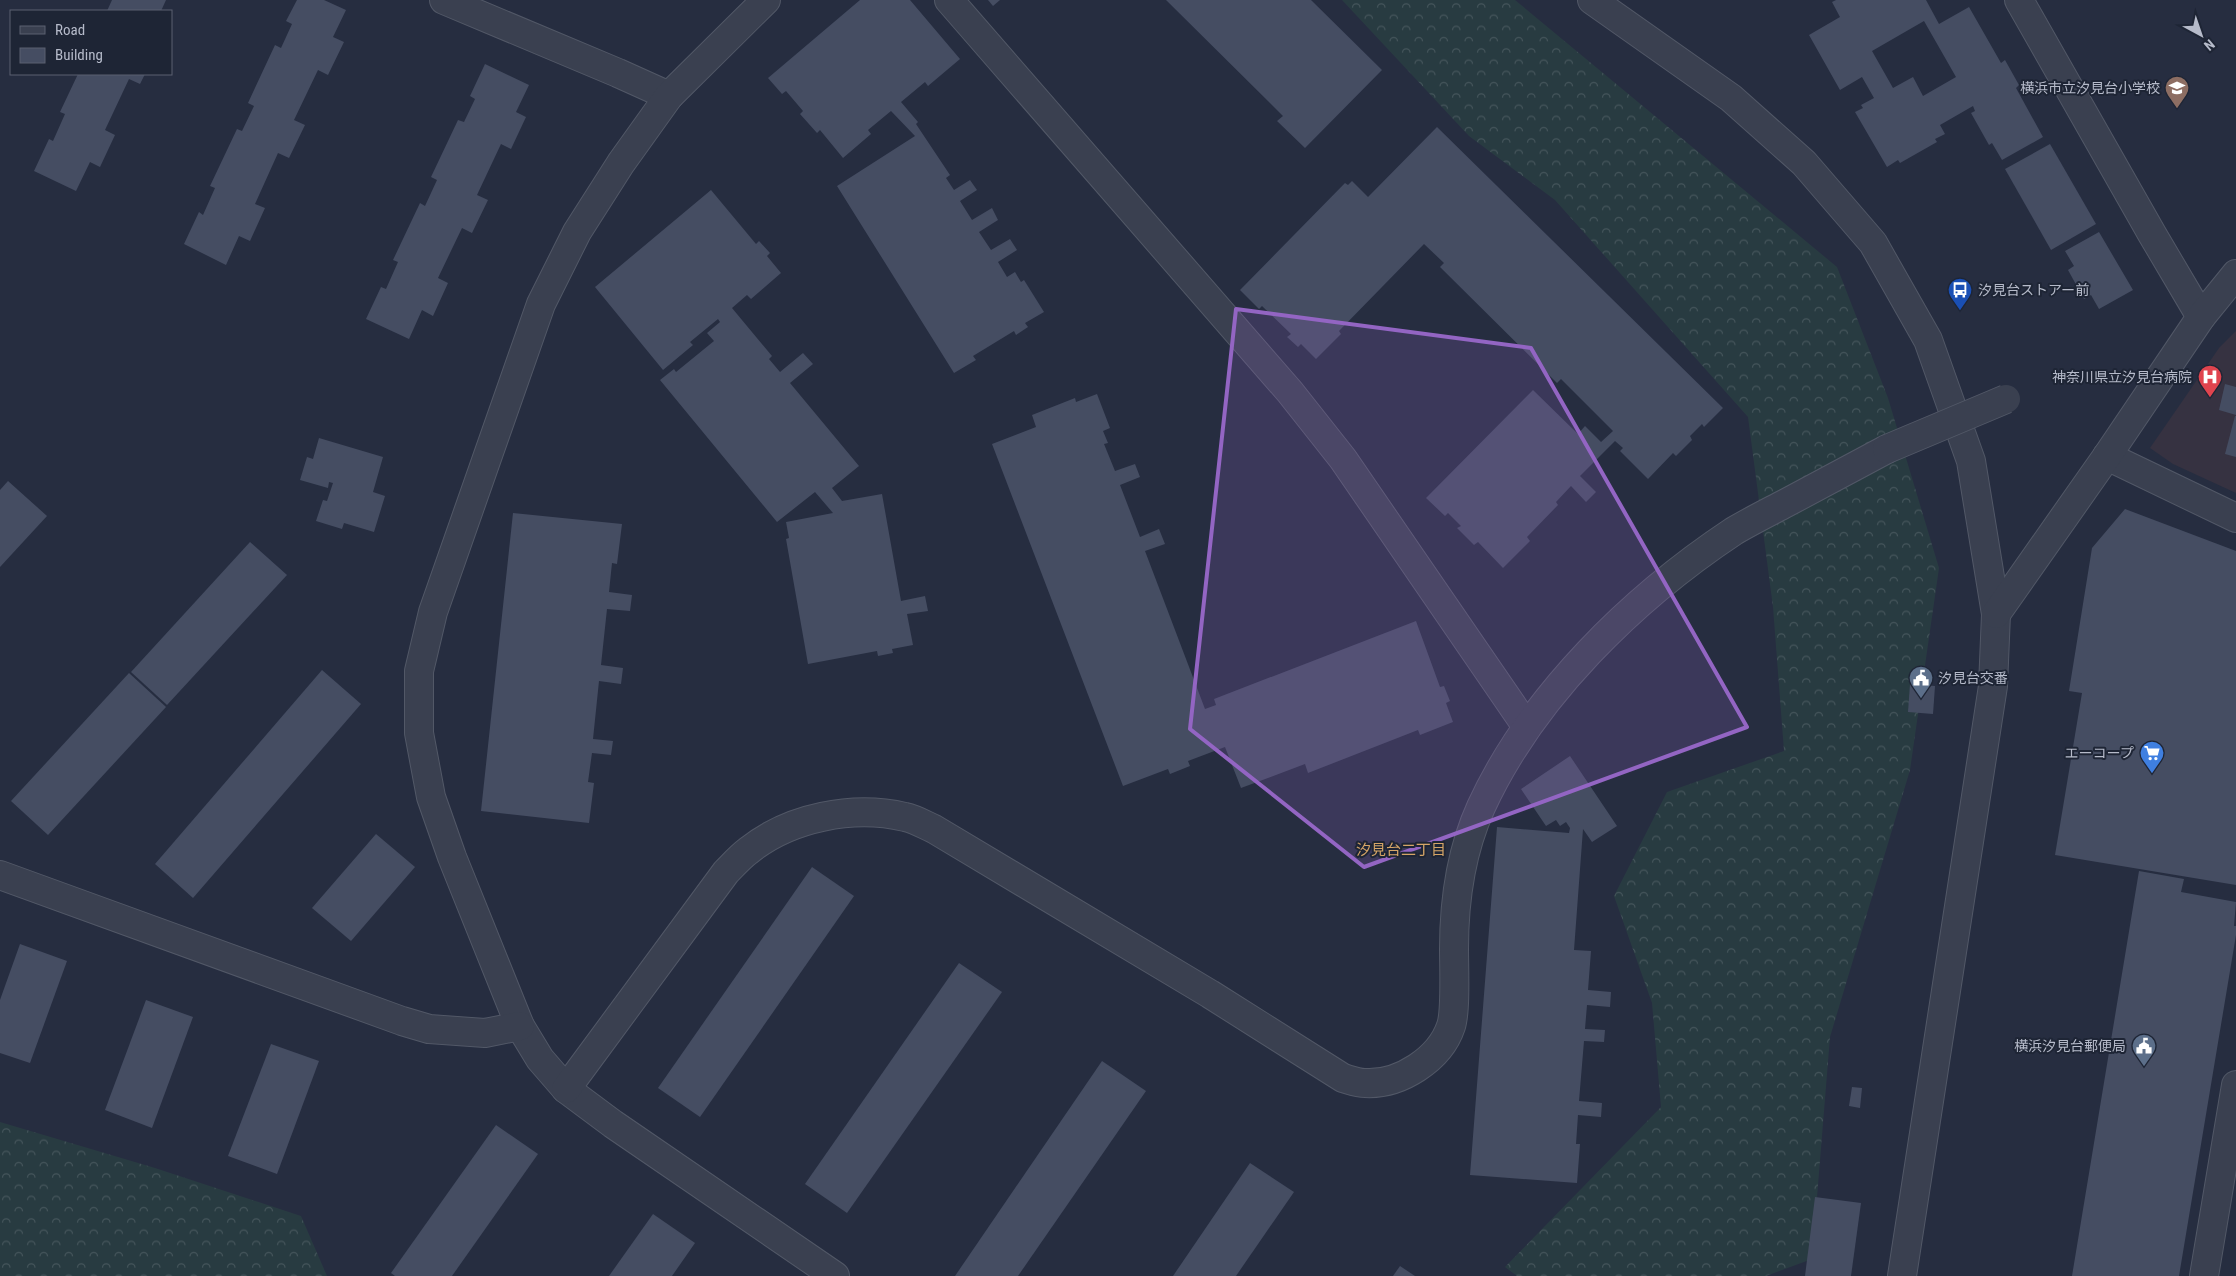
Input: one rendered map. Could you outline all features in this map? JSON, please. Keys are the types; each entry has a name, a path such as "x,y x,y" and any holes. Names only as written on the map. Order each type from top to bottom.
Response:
{"street":[{"path":"444,0 669,96"},
{"path":"766,0 669,96 620,163 577,232 541,304 433,612 419,671 419,733 431,797 452,857 520,1026 540,1059 566,1089 613,1124 835,1276"},
{"path":"949,0 1290,392 1348,467 1528,727"},
{"path":"1592,0 1731,98 1804,164 1873,243 1928,340 1971,461 1996,614 1994,686 1902,1276"},
{"path":"2019,0 2201,317"},
{"path":"1996,614 2201,317 2236,274"},
{"path":"566,1089 726,872 749,850 782,829 811,820 857,812 907,817 934,829 1210,994 1343,1078 1366,1084 1393,1079 1417,1069 1440,1046 1452,1025 1454,931 1462,862 1474,824 1495,777 1528,727 1565,678 1611,628 1682,570 1735,531 1887,448 2006,399"},
{"path":"2106,456 2236,518"},
{"path":"0,874 402,1021 429,1029 485,1033 520,1026"},
{"path":"2204,1276 2236,1085"}],"highlighted area":[{"path":"1236,309 1531,348 1747,727 1364,867 1190,729"}],"shaded area":[{"name":"神奈川県立汐見台病院","path":"2236,331 2236,493 2173,464 2150,448 2219,348"}],"green space":[{"path":"1342,0 1515,0 1837,267 1888,398 1939,568 1910,770 1830,1037 1812,1259 1766,1276 1517,1276 1505,1267 1661,1107 1652,1003 1614,896 1667,792 1784,751 1773,607 1748,417 1555,200 1469,136"},
{"path":"0,1122 155,1168 301,1216 327,1276 0,1276"}],"building":[{"path":"112,0 166,0 161,10 107,10"},
{"path":"297,0 324,0 346,10 333,37 344,42 328,75 318,70 294,120 305,125 289,158 278,153 255,204 265,208 250,241 239,236 226,265 184,244 199,212 203,215 215,188 210,186 237,129 242,131 254,106 248,103 275,45 281,48 292,24 286,21"},
{"path":"860,0 910,0 960,59 928,86 925,82 901,102 918,122 916,124 950,175 946,178 954,190 970,180 977,190 960,201 972,220 992,208 998,220 979,232 991,250 1010,239 1017,250 998,262 1007,277 1015,272 1021,282 1024,280 1044,312 1025,323 1028,327 1016,335 1014,331 973,356 976,360 954,373 837,186 915,136 891,111 868,130 871,134 843,158 820,130 817,133 800,114 803,111 786,91 782,94 768,78"},
{"path":"988,0 1000,0 993,6"},
{"path":"1166,0 1311,0 1382,70 1305,148 1277,121 1283,116"},
{"path":"1836,0 1926,0 1939,24 1969,7 2001,63 2005,60 2019,85 2016,88 2043,137 2002,160 1992,143 1989,145 1971,113 1975,111 1973,106 1940,125 1945,134 1935,139 1937,142 1900,163 1898,160 1887,167 1855,112 1863,108 1861,105 1874,98 1862,77 1840,90 1809,35 1840,17 1832,2","holes":["1924,21 1956,77 1923,96 1913,77 1893,88 1872,51"]},
{"path":"485,64 529,85 516,112 526,117 511,149 501,144 477,195 488,200 472,233 462,228 438,278 448,283 433,316 422,310 409,339 366,319 381,287 386,289 398,262 393,260 420,203 425,206 437,180 431,177 458,120 464,122 475,99 470,96"},
{"path":"78,75 144,75 140,84 129,79 105,130 115,135 100,167 90,162 76,191 34,171 49,139 53,141 65,114 60,112"},
{"path":"1437,127 1723,408 1704,427 1702,424 1690,436 1692,440 1676,456 1673,453 1648,479 1620,451 1623,448 1615,441 1580,476 1596,492 1586,502 1571,486 1556,502 1558,505 1527,537 1530,541 1503,568 1478,542 1474,545 1457,528 1461,526 1448,513 1445,516 1426,498 1533,390 1578,434 1585,426 1601,442 1613,431 1561,379 1557,383 1440,267 1444,263 1424,244 1339,331 1341,334 1316,359 1301,344 1298,347 1287,337 1291,334 1262,306 1259,309 1240,290 1345,183 1348,185 1352,181 1368,197"},
{"path":"2050,144 2096,224 2051,250 2005,169"},
{"path":"711,190 756,244 759,241 770,253 767,256 781,273 751,299 747,295 732,308 772,356 769,359 780,372 803,353 813,364 790,383 859,466 832,488 842,501 882,494 901,601 925,596 928,611 907,614 913,645 892,649 893,653 878,656 877,651 808,664 786,539 789,538 786,522 833,513 815,492 777,522 660,380 674,369 676,372 714,341 707,333 720,322 718,319 690,342 693,345 663,370 595,287"},
{"path":"2099,232 2133,290 2099,309 2091,295 2084,299 2068,270 2074,266 2065,251"},
{"path":"2225,384 2236,387 2236,415 2219,410"},
{"path":"1097,394 1110,428 1103,431 1108,443 1104,444 1115,471 1135,464 1140,477 1120,485 1140,537 1159,529 1165,544 1145,551 1205,709 1216,705 1214,699 1416,621 1440,687 1444,686 1450,701 1446,703 1453,722 1420,735 1418,730 1308,773 1305,764 1241,788 1225,747 1188,761 1190,766 1170,774 1168,769 1123,786 992,444 1036,427 1032,415 1075,398 1076,402"},
{"path":"2236,416 2236,457 2225,454"},
{"path":"319,438 383,457 373,492 385,496 374,532 344,523 342,529 316,521 323,500 327,501 333,483 329,482 328,488 300,480 307,457 313,459"},
{"path":"8,481 47,516 0,567 0,490"},
{"name":"エーコープ","path":"2125,509 2236,551 2236,885 2055,855 2082,693 2069,691 2092,548"},
{"path":"513,513 622,524 617,564 612,563 609,592 632,595 630,611 607,609 601,665 623,668 621,684 599,681 593,739 613,741 611,755 592,753 588,782 594,783 589,823 481,811"},
{"path":"250,542 287,575 167,705 131,672"},
{"path":"322,670 361,704 193,898 155,864"},
{"path":"129,673 166,707 48,835 11,801"},
{"name":"汐見台交番","path":"1910,684 1935,686 1933,714 1908,712"},
{"path":"1570,756 1617,826 1592,842 1583,829 1574,950 1591,951 1588,990 1611,992 1610,1007 1587,1005 1585,1029 1605,1030 1604,1042 1584,1041 1579,1101 1602,1103 1601,1117 1578,1115 1576,1144 1580,1144 1577,1183 1470,1175 1497,827 1569,833 1570,828 1566,822 1560,826 1556,820 1546,826 1521,789"},
{"path":"376,834 415,867 351,941 312,908"},
{"path":"812,867 854,896 700,1117 658,1088"},
{"path":"2139,871 2184,879 2181,892 2236,902 2234,926 2236,926 2236,935 2179,1276 2072,1276"},
{"path":"20,944 67,961 30,1063 0,1053 0,1000"},
{"path":"959,963 1002,992 847,1213 805,1184"},
{"path":"146,1000 193,1017 152,1128 105,1110"},
{"path":"271,1044 319,1061 277,1174 228,1156"},
{"path":"1102,1061 1146,1091 1018,1276 955,1276"},
{"path":"1852,1087 1862,1088 1860,1108 1849,1106"},
{"path":"496,1125 538,1154 452,1276 395,1276 391,1273"},
{"path":"1250,1163 1294,1192 1236,1276 1173,1276"},
{"path":"1815,1197 1861,1203 1851,1276 1805,1276"},
{"path":"653,1214 695,1243 672,1276 609,1276"},
{"path":"1400,1266 1415,1276 1393,1276"}],"place":[{"name":"横浜市立汐見台小学校","path":"2177,109"},
{"name":"汐見台ストアー前","path":"1960,311"},
{"name":"神奈川県立汐見台病院","path":"2210,398"},
{"name":"汐見台交番","path":"1921,699"},
{"name":"エーコープ","path":"2152,774"},
{"name":"横浜汐見台郵便局","path":"2144,1067"}],"district":[{"name":"汐見台二丁目","path":"1401,850"}]}
